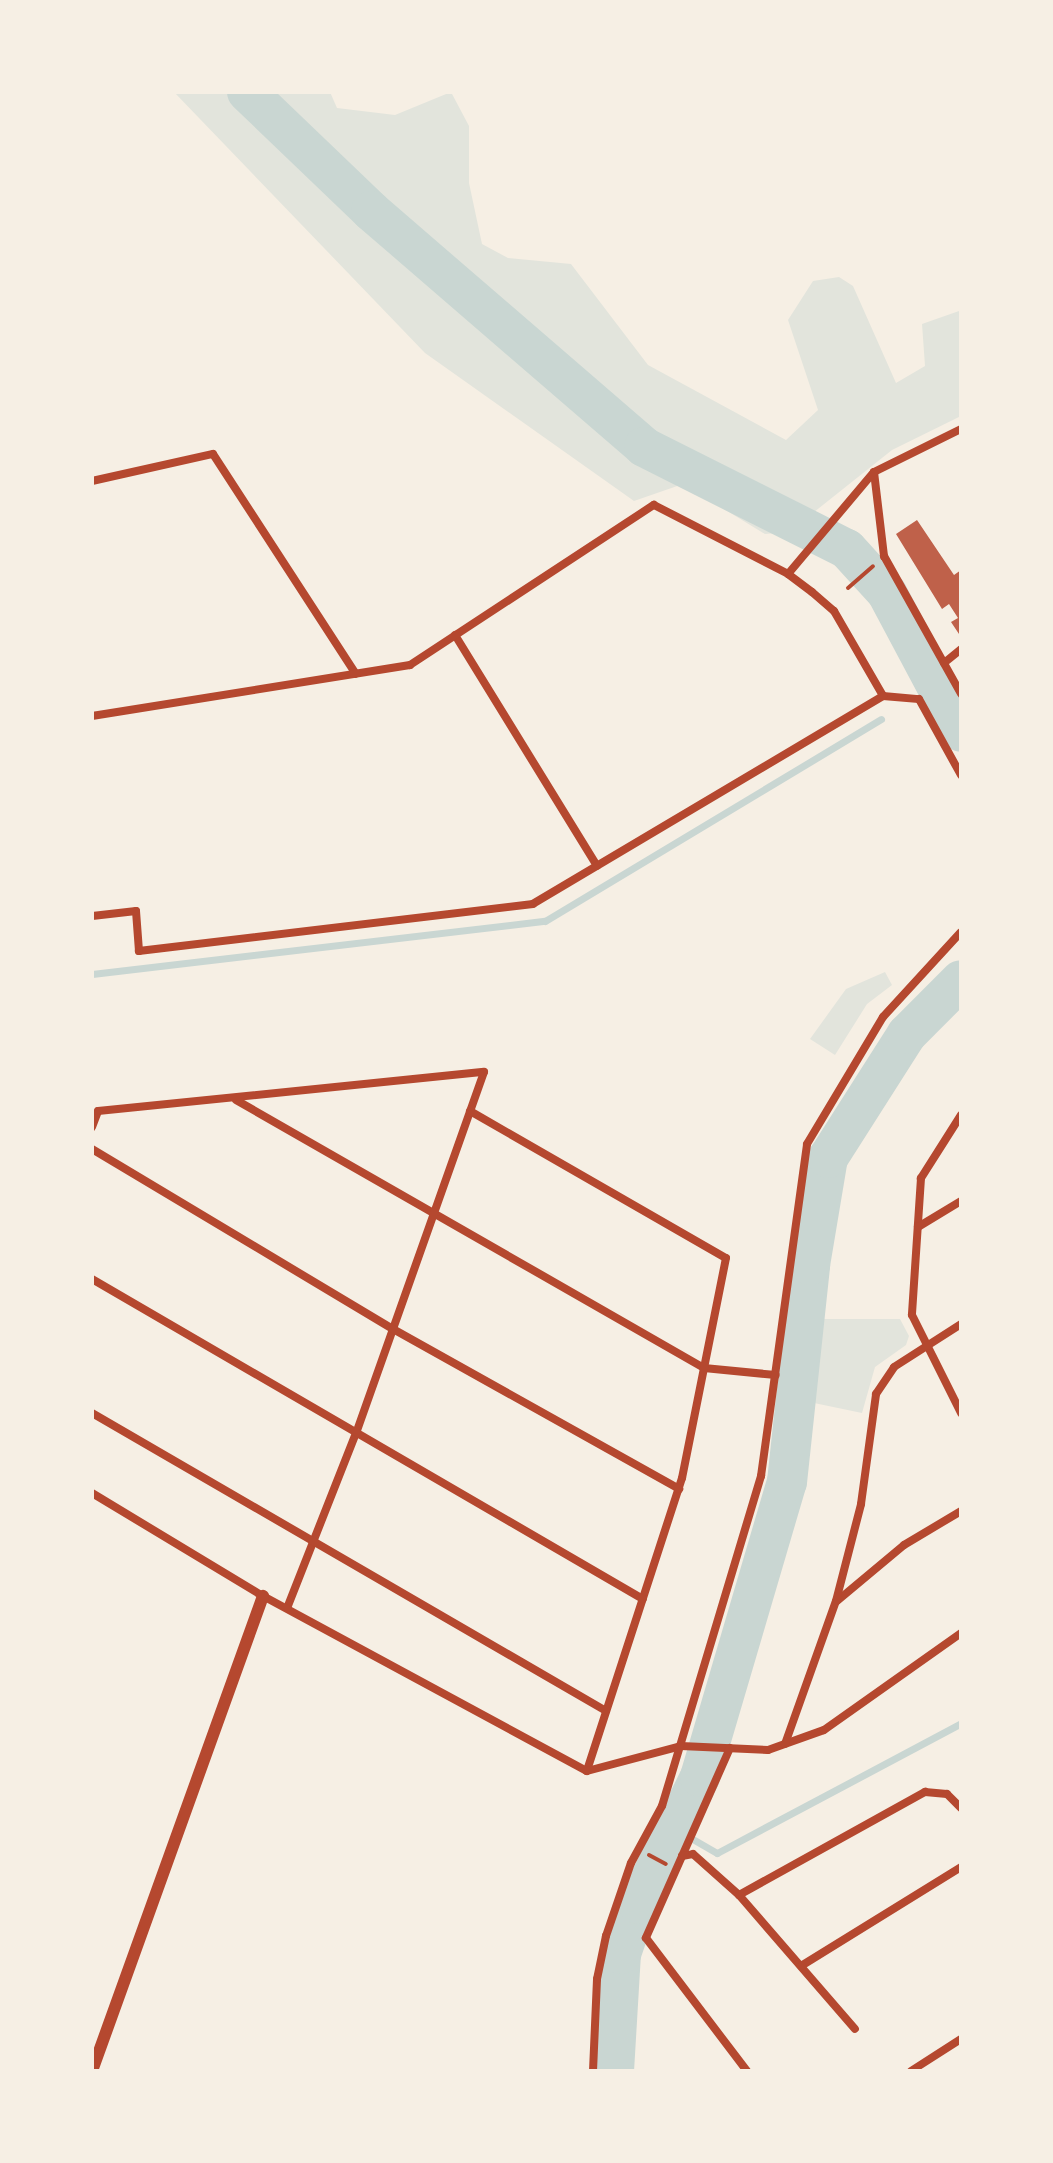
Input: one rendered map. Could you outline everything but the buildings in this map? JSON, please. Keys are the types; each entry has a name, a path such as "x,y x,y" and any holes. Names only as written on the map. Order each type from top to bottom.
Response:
{"street":[{"path":"788,574 874,472 961,429"},
{"path":"92,481 213,454 356,674"},
{"path":"874,472 884,556 961,694"},
{"path":"92,716 410,665 654,505 788,574 834,611 883,696"},
{"path":"455,635 597,866"},
{"path":"944,663 961,649"},
{"path":"92,916 136,911 139,951 533,904 883,696 919,699 961,775"},
{"path":"593,2071 603,1950 639,1850 662,1806 748,1526 776,1375 807,1144 883,1017 961,932"},
{"path":"92,1127 95,1111 484,1072 356,1433 287,1608"},
{"path":"236,1099 432,1216 704,1368 776,1375"},
{"path":"470,1111 726,1258 679,1489 587,1771"},
{"path":"961,1115 921,1178 912,1315 925,1347 961,1413"},
{"path":"92,1149 393,1329 679,1489"},
{"path":"918,1227 961,1201"},
{"path":"92,1279 643,1599"},
{"path":"785,1744 836,1601 861,1504 876,1394 887,1373 961,1324"},
{"path":"92,1413 606,1711"},
{"path":"92,1493 263,1596 587,1771 681,1746 768,1750 824,1730 961,1633"},
{"path":"836,1601 904,1545 961,1511"},
{"path":"92,2071 263,1596"},
{"path":"730,1748 646,1938 747,2071"},
{"path":"739,1895 925,1792 958,1797 961,1808"},
{"path":"682,1856 693,1854 739,1895 855,2029"},
{"path":"801,1966 961,1867"},
{"path":"911,2071 961,2039"}],"path":[{"path":"848,588 884,556"},
{"path":"639,1850 675,1869"}],"shaded area":[{"path":"174,92 330,92 337,108 395,115 451,92 469,126 469,183 482,244 508,258 571,264 648,365 786,440 818,410 788,320 813,281 839,277 853,286 896,383 925,366 922,324 959,311 961,416 892,450 789,532 765,534 683,484 634,501 425,353"},
{"path":"885,972 892,985 867,1004 835,1055 810,1039 846,989"},
{"path":"819,1319 900,1319 909,1336 906,1345 875,1367 862,1413 814,1403"}],"waterway":[{"path":"247,92 371,211 644,447 847,549 887,593 961,732"},
{"path":"92,974 545,921 881,719"},
{"path":"614,2071 621,1954 638,1904 700,1777 787,1482 810,1265 828,1158 907,1034 961,980"},
{"path":"677,1830 717,1853 961,1723"}]}
